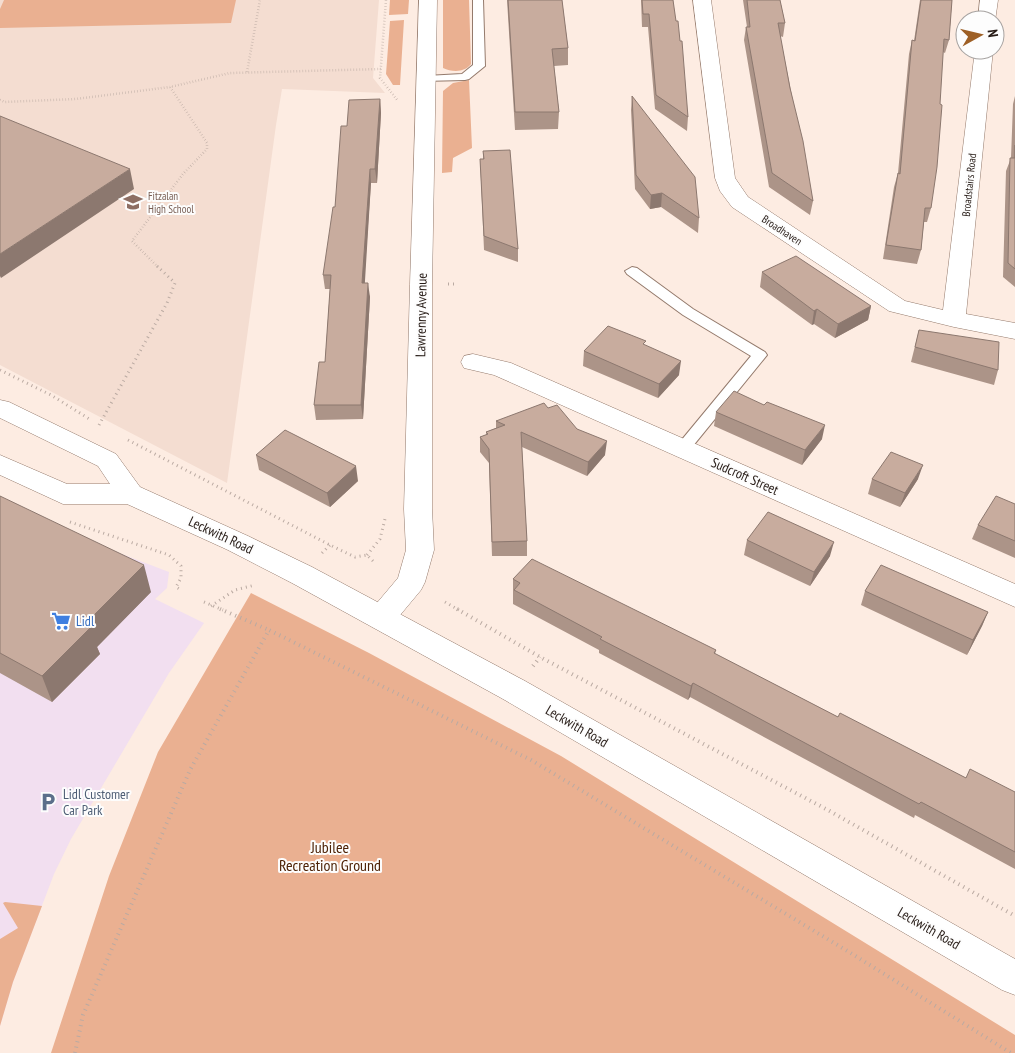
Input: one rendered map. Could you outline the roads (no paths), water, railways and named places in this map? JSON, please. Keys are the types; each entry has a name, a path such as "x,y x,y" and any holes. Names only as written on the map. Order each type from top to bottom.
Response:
{"street":[{"name":"Lawrenny Avenue","path":"381,618 411,582 420,550 418,509 420,343 428,0"},
{"name":"Broadhaven","path":"702,0 725,178 731,191 740,202 897,306 954,320 1015,331"},
{"name":"Broadstairs Road","path":"954,320 983,60"},
{"name":"Sudcroft Street","path":"473,362 502,369 1015,596"},
{"path":"0,408 107,460 130,494"},
{"name":"Leckwith Road","path":"0,464 63,494 130,494 238,543 514,690 1015,978"}],"lane":[{"path":"426,79 465,76 480,66 478,0"},
{"path":"632,271 688,312 760,355 683,448"}],"place":[{"name":"Fitzalan High School","path":"133,202"},
{"name":"Lidl","path":"61,621"},
{"name":"Lidl Customer Car Park","path":"48,802"}],"park label":[{"name":"Jubilee Recreation Ground","path":"330,856"}]}
